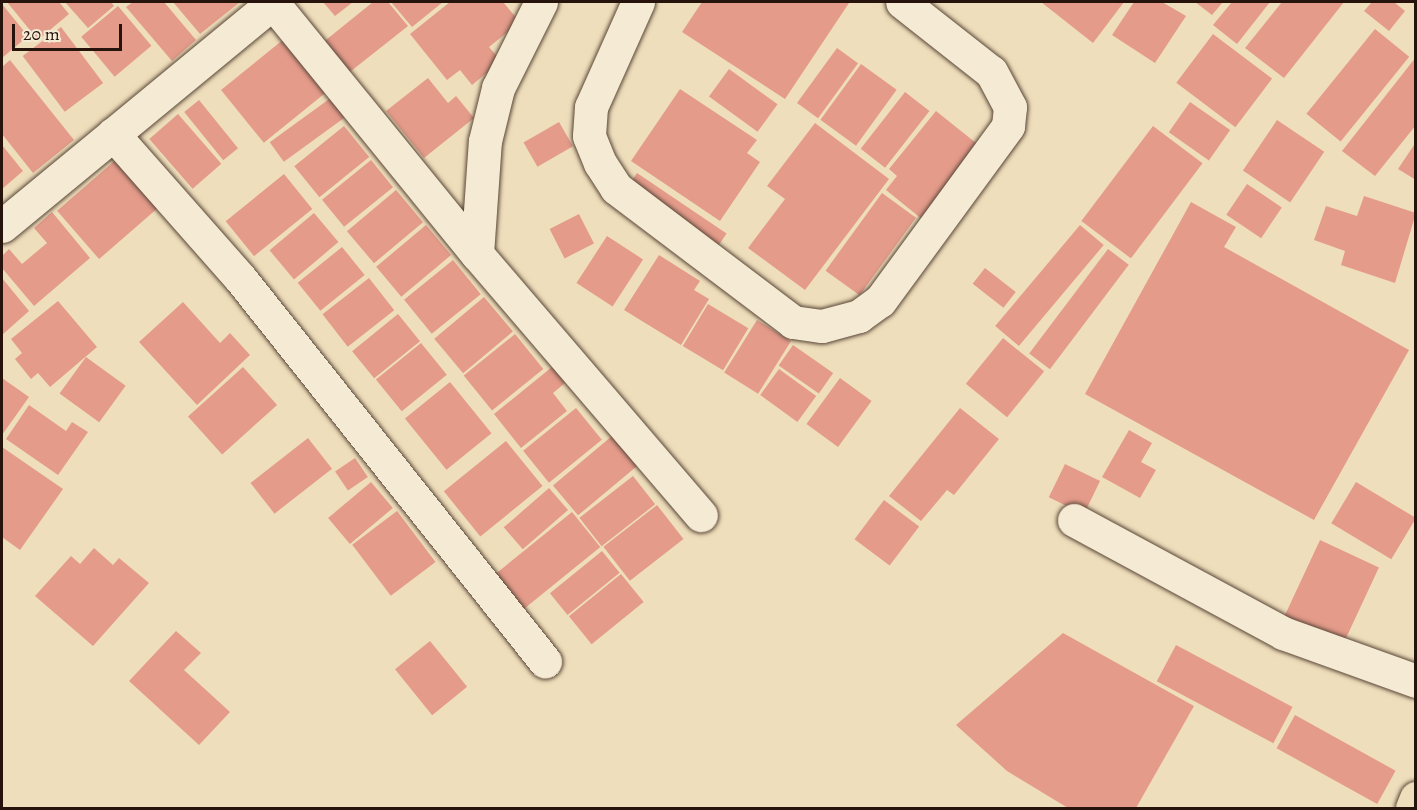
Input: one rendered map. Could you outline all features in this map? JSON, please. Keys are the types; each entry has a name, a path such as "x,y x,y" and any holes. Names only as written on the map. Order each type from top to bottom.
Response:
{"highway":[{"path":"1412,808 1416,798"}],"street":[{"path":"2,225 272,2 477,254 700,515"},
{"path":"477,254 485,141 496,98 541,2"},
{"path":"638,2 591,107 589,136 600,163 616,188 793,322 822,326 859,316 880,301 1008,126 1010,107 991,72 902,2"},
{"path":"113,134 248,286 545,662"},
{"path":"1074,520 1283,633 1416,681"}],"building":[{"path":"7,2 59,2 69,14 38,40"},
{"path":"65,2 111,2 114,6 88,28"},
{"path":"133,2 164,2 196,40 172,61 126,7"},
{"path":"173,2 240,2 200,34"},
{"path":"323,2 353,2 335,16"},
{"path":"373,2 388,2 408,26 341,79 316,48"},
{"path":"391,2 443,2 412,27"},
{"path":"450,2 503,2 520,22 489,47 501,61 472,85 460,70 447,80 410,34"},
{"path":"702,2 849,3 785,99 682,32"},
{"path":"1041,2 1124,2 1093,43"},
{"path":"1134,2 1162,2 1186,16 1155,63 1112,35"},
{"path":"1195,2 1223,2 1212,15"},
{"path":"1232,2 1270,2 1237,44 1213,25"},
{"path":"1282,2 1344,2 1284,78 1245,48"},
{"path":"1372,2 1394,2 1405,11 1389,31 1364,11"},
{"path":"2,4 28,36 2,58"},
{"path":"118,6 151,46 115,77 81,37"},
{"path":"61,27 103,83 65,112 23,56"},
{"path":"1375,29 1409,57 1341,141 1306,114"},
{"path":"1213,34 1272,79 1235,127 1176,83"},
{"path":"284,39 327,92 264,143 221,90"},
{"path":"837,48 858,63 818,118 797,103"},
{"path":"1416,57 1416,125 1375,176 1342,151"},
{"path":"10,60 74,140 33,173 2,134 2,67"},
{"path":"861,64 897,90 856,146 820,120"},
{"path":"729,69 778,104 758,132 709,97"},
{"path":"428,78 448,103 456,96 474,118 424,158 386,111"},
{"path":"680,89 757,140 747,153 760,162 720,221 631,161"},
{"path":"905,92 929,111 885,168 861,149"},
{"path":"332,97 346,116 284,162 270,142"},
{"path":"199,100 238,148 223,160 184,112"},
{"path":"1190,102 1230,130 1209,160 1169,132"},
{"path":"936,111 986,151 928,224 886,190 897,176 889,169"},
{"path":"178,114 221,164 193,189 149,139"},
{"path":"1277,120 1324,152 1290,202 1243,171"},
{"path":"559,122 573,146 537,167 523,142"},
{"path":"815,123 889,179 805,290 748,248 785,199 767,186"},
{"path":"344,126 369,157 319,197 294,166"},
{"path":"1153,126 1203,163 1131,258 1081,221"},
{"path":"1416,142 1416,180 1398,169"},
{"path":"2,145 23,171 2,189"},
{"path":"119,157 161,205 99,259 57,211"},
{"path":"371,160 393,187 344,227 322,200"},
{"path":"637,173 727,233 714,252 625,191"},
{"path":"284,174 312,209 254,256 226,221"},
{"path":"1247,184 1282,207 1261,238 1226,215"},
{"path":"396,190 423,222 374,263 347,231"},
{"path":"882,193 916,218 860,295 826,271"},
{"path":"1364,196 1416,213 1395,283 1341,265 1345,251 1314,240 1326,206 1357,216"},
{"path":"1191,202 1236,227 1224,247 1409,350 1314,520 1085,394"},
{"path":"52,212 90,258 34,306 2,268 2,256 9,249 22,264 47,243 34,228"},
{"path":"314,213 338,242 294,279 270,250"},
{"path":"579,214 594,243 565,258 550,229"},
{"path":"426,225 451,255 401,297 376,267"},
{"path":"1080,225 1104,245 1019,346 995,326"},
{"path":"607,236 643,259 613,306 577,283"},
{"path":"342,247 365,275 320,311 298,283"},
{"path":"1108,249 1129,265 1050,369 1029,354"},
{"path":"659,255 700,281 694,290 709,299 681,345 624,310"},
{"path":"453,260 481,294 432,334 404,300"},
{"path":"985,268 1016,292 1003,308 973,284"},
{"path":"2,278 29,311 2,335"},
{"path":"369,278 394,310 348,347 323,314"},
{"path":"484,297 513,331 463,373 434,339"},
{"path":"58,301 97,347 50,387 38,373 31,379 15,359 22,353 11,339"},
{"path":"183,302 220,343 230,333 250,355 197,405 139,342"},
{"path":"708,304 748,328 723,370 683,346"},
{"path":"398,314 420,341 374,378 352,351"},
{"path":"757,320 791,341 758,394 724,373"},
{"path":"515,334 543,369 492,411 464,376"},
{"path":"1003,338 1044,371 1007,417 966,384"},
{"path":"421,343 447,375 402,411 376,380"},
{"path":"793,345 833,373 819,394 779,365"},
{"path":"86,357 126,386 99,422 60,393"},
{"path":"243,367 277,405 222,454 188,417"},
{"path":"552,367 565,383 553,393 567,411 521,448 494,414"},
{"path":"779,369 816,396 797,422 760,395"},
{"path":"2,378 29,397 2,435"},
{"path":"840,378 872,401 838,447 806,424"},
{"path":"450,382 492,433 446,470 405,419"},
{"path":"29,405 66,431 72,422 88,432 58,475 6,439"},
{"path":"576,408 602,440 549,483 523,451"},
{"path":"960,408 999,439 954,495 947,490 921,521 889,496"},
{"path":"1129,430 1152,443 1141,462 1156,470 1140,498 1102,477"},
{"path":"612,436 637,466 578,515 553,485"},
{"path":"308,438 332,469 274,514 250,483"},
{"path":"506,441 543,486 480,536 444,491"},
{"path":"2,447 63,489 20,550 2,537"},
{"path":"355,458 368,477 348,490 335,471"},
{"path":"1065,464 1100,481 1084,514 1049,497"},
{"path":"633,476 655,504 602,546 579,518"},
{"path":"371,482 393,508 350,544 328,518"},
{"path":"1356,482 1416,518 1391,559 1331,523"},
{"path":"549,488 568,510 523,549 504,527"},
{"path":"884,500 919,526 890,566 855,539"},
{"path":"657,505 683,539 630,581 603,547"},
{"path":"397,511 436,562 391,596 352,545"},
{"path":"572,512 600,547 524,609 496,574"},
{"path":"1320,540 1379,567 1343,645 1284,617"},
{"path":"94,548 113,565 119,558 149,583 93,646 35,596 71,556 80,564"},
{"path":"602,551 620,573 568,615 550,593"},
{"path":"621,574 644,602 592,644 569,616"},
{"path":"176,631 201,653 184,670 230,712 199,745 129,681"},
{"path":"1063,633 1194,706 1136,808 1068,808 1007,771 956,725"},
{"path":"430,641 467,687 432,715 395,669"},
{"path":"1176,645 1293,707 1273,743 1157,681"},
{"path":"1295,715 1396,771 1377,804 1277,748"}]}
